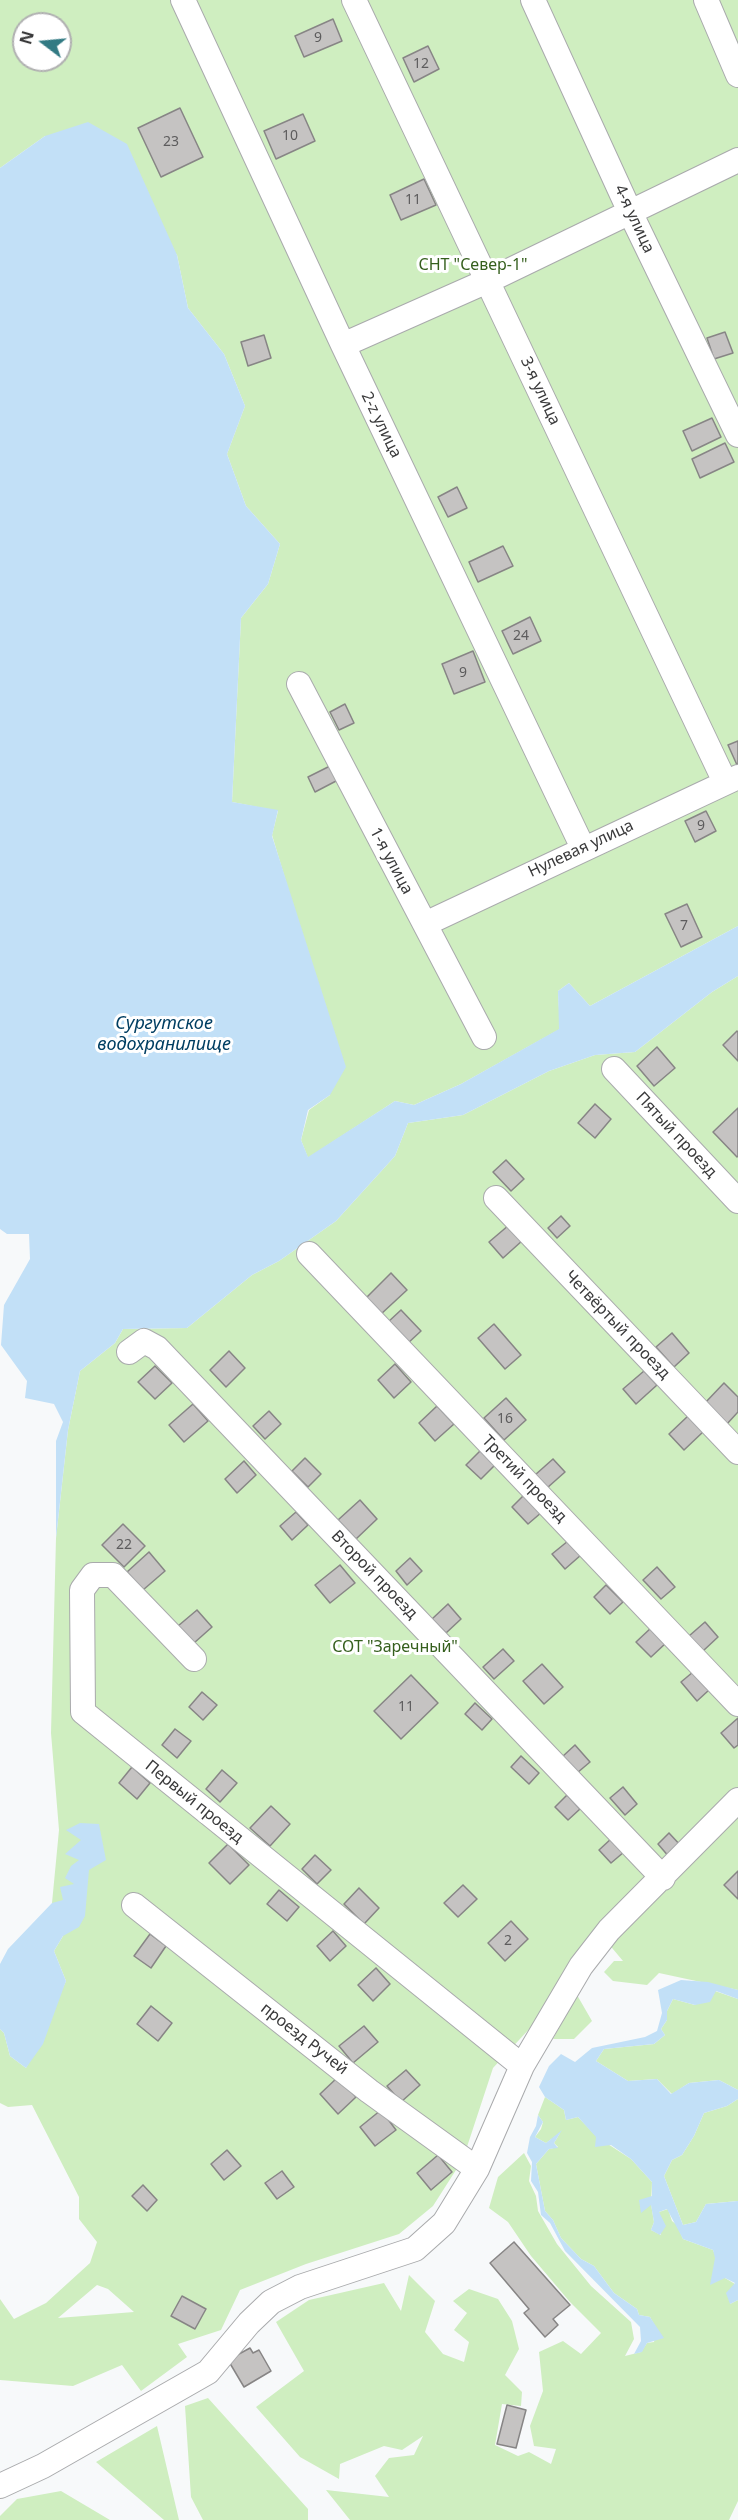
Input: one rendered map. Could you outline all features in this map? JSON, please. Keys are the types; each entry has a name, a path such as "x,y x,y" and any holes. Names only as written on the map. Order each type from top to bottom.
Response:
{"street":[{"name":"2-z улица","path":"183,0 343,345 583,848"},
{"name":"3-я улица","path":"354,0 488,281 732,780"},
{"name":"4-я улица","path":"533,0 630,212 738,435"},
{"path":"706,0 738,75"},
{"path":"343,345 488,281 738,160"},
{"name":"1-я улица","path":"299,684 484,1037"},
{"name":"Нулевая улица","path":"425,924 732,780"},
{"name":"Пятый проезд","path":"614,1070 738,1201"},
{"name":"Четвёртый проезд","path":"496,1198 738,1452"},
{"name":"Третий проезд","path":"309,1254 738,1704"},
{"name":"Второй проезд","path":"129,1352 144,1341 157,1348 663,1878"},
{"name":"Первый проезд","path":"194,1659 113,1575 93,1575 82,1590 82,1712 522,2066"},
{"path":"0,2486 43,2466 208,2372 249,2323 271,2302 300,2287 415,2249 444,2223 477,2169 522,2066 581,1965 609,1930 738,1800"},
{"name":"проезд Ручей","path":"134,1905 369,2091 477,2169"}],"green space":[{"name":"СНТ \"Север-1\"","path":"0,0 738,0 738,926 590,1006 569,983 558,991 560,1029 461,1084 414,1105 395,1101 308,1158 301,1140 309,1110 330,1095 290,895 272,835 278,811 232,802 241,618 268,584 280,544 246,506 227,454 245,406 224,354 188,308 177,255 45,136 0,168"},
{"name":"СОТ \"Заречный\"","path":"738,976 738,1990 659,1973 647,1985 613,1981 604,1972 614,1961 623,1961 597,1930 532,2026 493,2068 463,2159 433,2206 399,2234 306,2264 240,2290 221,2330 178,2344 187,2357 141,2391 122,2365 73,2386 0,2380 0,2299 14,2319 46,2303 90,2263 97,2242 79,2219 79,2197 32,2105 8,2107 0,2103 0,2029 4,2033 10,2056 26,2068 66,1981 54,1951 63,1936 52,1903 59,1830 51,1733 56,1538 68,1430 80,1371 115,1343 123,1329 187,1328 252,1275 279,1261 336,1221 395,1156 408,1123 463,1115 549,1071 595,1055 635,1052 712,992","holes":["97,2285 108,2289 134,2312 58,2318"]},
{"path":"715,1991 738,1999 738,2090 719,2080 689,2083 672,2094 657,2079 628,2081 596,2061 604,2049 654,2044 665,2035 661,2029 667,2020 667,2011 673,1999 695,2005"},
{"path":"577,1995 592,2021 574,2039 553,2039"},
{"path":"545,2097 564,2110 566,2120 578,2117 597,2137 631,2159 652,2182 651,2204 654,2222 651,2230 661,2235 659,2212 668,2209 683,2239 713,2250 725,2278 735,2284 730,2304 738,2300 738,2501 729,2520 350,2520 326,2490 389,2497 375,2476 389,2458 414,2455 423,2436 402,2450 384,2446 340,2464 339,2479 300,2457 256,2407 304,2371 276,2322 309,2300 384,2283 401,2311 409,2275 435,2301 425,2332 443,2354 464,2362 469,2342 454,2330 467,2313 453,2301 469,2289 498,2299 512,2321 519,2349 505,2375 522,2392 521,2406 502,2404 495,2445 518,2456 529,2452 551,2464 556,2449 534,2446 530,2426 543,2391 539,2352 563,2341 581,2354 601,2333 570,2302 531,2256 508,2222 489,2208 498,2177 524,2153 531,2166 529,2181 536,2196 538,2211 557,2244 591,2286 631,2322 634,2339 625,2356 641,2352 647,2343 654,2342 656,2328 650,2317 639,2315 637,2309 614,2293 594,2266 581,2259 561,2238 553,2220 545,2211 536,2164 549,2149 558,2147 554,2143 560,2133 546,2143 535,2137 543,2122 538,2115"},
{"path":"738,2099 738,2201 706,2204 696,2222 683,2225 664,2176 672,2160 682,2155 694,2136 704,2113 727,2106"},
{"path":"208,2398 308,2509 308,2520 203,2520 191,2497 185,2406"},
{"path":"157,2426 179,2520 164,2520 96,2462"},
{"path":"61,2491 110,2520 0,2520 0,2516 17,2499"}],"water":[{"name":"Сургутское водохранилище","path":"88,122 127,144 177,255 188,308 224,354 245,406 227,454 246,506 280,544 268,584 241,618 232,802 278,810 272,836 346,1067 330,1095 308,1110 301,1140 308,1157 395,1101 414,1105 461,1084 559,1029 558,991 569,983 590,1006 738,926 738,976 712,992 635,1052 595,1055 549,1071 463,1115 408,1123 395,1156 336,1221 279,1261 252,1275 187,1328 123,1329 115,1343 80,1371 68,1430 56,1538 56,1441 63,1422 54,1404 25,1398 27,1381 1,1345 4,1305 30,1259 29,1234 7,1234 0,1229 0,168 45,136"},
{"path":"80,1823 99,1824 106,1860 89,1870 85,1916 79,1927 63,1936 54,1951 66,1981 43,2044 26,2068 10,2056 4,2033 0,2029 0,1964 8,1949 52,1903 63,1900 60,1887 74,1884 65,1878 71,1866 79,1860 65,1854 81,1840 66,1830"},
{"path":"681,1980 708,1982 738,1990 738,1999 716,1991 710,2002 695,2005 673,1999 667,2011 667,2020 661,2029 665,2035 654,2044 604,2049 596,2061 628,2081 657,2079 671,2094 689,2083 719,2080 738,2090 738,2099 727,2106 704,2113 694,2136 682,2155 672,2160 664,2176 683,2225 696,2222 706,2204 738,2201 738,2300 730,2304 726,2293 735,2283 725,2278 710,2285 715,2258 713,2250 683,2239 667,2209 659,2212 666,2226 660,2235 651,2230 654,2222 651,2205 641,2213 639,2200 652,2196 652,2182 631,2159 611,2145 595,2147 596,2137 578,2117 566,2120 564,2110 545,2097 539,2087 549,2066 561,2054 575,2062 592,2048 645,2037 657,2031 662,2013 658,1990"},
{"path":"538,2115 543,2122 535,2137 546,2143 562,2130 554,2143 558,2148 549,2149 536,2164 545,2211 553,2220 561,2238 581,2259 594,2266 614,2293 637,2309 639,2315 650,2317 664,2338 647,2343 642,2352 634,2354 641,2341 640,2327 565,2251 550,2223 541,2215 538,2192 531,2181 532,2162 527,2153"}],"building":[{"path":"333,19 342,41 304,57 295,36"},
{"path":"428,46 439,69 414,82 403,58"},
{"path":"180,108 203,157 161,177 138,128"},
{"path":"303,114 315,141 276,159 264,131"},
{"path":"424,179 436,205 401,220 390,195"},
{"path":"725,332 733,353 714,359 707,338"},
{"path":"264,335 271,358 248,366 241,342"},
{"path":"712,418 721,437 692,451 683,431"},
{"path":"725,443 734,462 700,478 692,459"},
{"path":"457,487 467,508 448,517 438,497"},
{"path":"503,546 513,566 478,582 469,562"},
{"path":"530,617 541,641 513,654 502,631"},
{"path":"473,651 485,682 454,694 442,664"},
{"path":"345,704 354,723 339,730 330,712"},
{"path":"738,741 738,765 737,765 728,745"},
{"path":"330,766 338,780 315,792 308,777"},
{"path":"706,811 716,831 695,842 685,821"},
{"path":"687,904 702,937 681,947 665,914"},
{"path":"738,1032 738,1061 723,1045"},
{"path":"657,1047 675,1068 654,1086 637,1066"},
{"path":"595,1104 611,1119 595,1138 578,1123"},
{"path":"738,1108 738,1156 737,1157 713,1132"},
{"path":"506,1160 524,1179 511,1191 493,1172"},
{"path":"561,1216 570,1226 557,1238 548,1228"},
{"path":"509,1225 523,1240 503,1258 489,1242"},
{"path":"391,1273 407,1290 380,1315 365,1299"},
{"path":"401,1310 421,1331 407,1344 387,1323"},
{"path":"494,1324 521,1355 505,1369 478,1338"},
{"path":"672,1333 689,1353 674,1367 656,1347"},
{"path":"229,1351 245,1368 226,1387 210,1370"},
{"path":"395,1364 411,1382 394,1398 378,1380"},
{"path":"155,1366 172,1383 155,1399 138,1382"},
{"path":"644,1371 657,1385 636,1404 623,1389"},
{"path":"724,1383 738,1397 738,1412 726,1425 704,1404"},
{"path":"506,1398 526,1420 504,1440 484,1418"},
{"path":"193,1404 208,1421 184,1442 169,1425"},
{"path":"437,1406 454,1424 435,1441 419,1423"},
{"path":"269,1411 281,1424 265,1439 253,1426"},
{"path":"689,1415 704,1431 684,1450 669,1434"},
{"path":"482,1449 497,1463 481,1479 466,1465"},
{"path":"305,1458 321,1474 308,1487 292,1471"},
{"path":"553,1459 565,1472 547,1488 535,1475"},
{"path":"244,1461 256,1475 237,1493 225,1479"},
{"path":"525,1494 542,1512 528,1524 512,1507"},
{"path":"360,1500 377,1519 356,1539 338,1520"},
{"path":"296,1512 308,1525 292,1540 280,1526"},
{"path":"123,1524 145,1546 124,1567 102,1545"},
{"path":"568,1541 581,1555 565,1569 552,1554"},
{"path":"149,1552 165,1571 143,1590 127,1572"},
{"path":"410,1558 422,1571 407,1585 396,1571"},
{"path":"340,1565 355,1583 330,1603 315,1585"},
{"path":"657,1567 675,1587 661,1599 643,1580"},
{"path":"606,1585 623,1602 610,1614 594,1597"},
{"path":"448,1604 461,1619 446,1633 432,1619"},
{"path":"197,1610 212,1627 194,1643 178,1626"},
{"path":"705,1622 718,1637 703,1651 689,1636"},
{"path":"652,1627 666,1643 651,1657 636,1642"},
{"path":"503,1649 514,1661 494,1679 483,1667"},
{"path":"542,1664 563,1687 544,1704 523,1681"},
{"path":"693,1672 709,1690 697,1701 681,1682"},
{"path":"411,1675 438,1703 401,1739 374,1711"},
{"path":"202,1692 217,1705 203,1720 189,1707"},
{"path":"475,1703 492,1719 482,1730 465,1714"},
{"path":"738,1718 738,1745 734,1748 721,1733"},
{"path":"175,1729 191,1741 177,1758 162,1745"},
{"path":"575,1745 590,1762 577,1773 562,1757"},
{"path":"521,1756 539,1773 529,1784 511,1767"},
{"path":"132,1767 150,1783 137,1799 119,1783"},
{"path":"222,1770 237,1783 220,1802 206,1789"},
{"path":"623,1787 637,1804 625,1815 610,1798"},
{"path":"567,1795 580,1809 568,1820 555,1807"},
{"path":"271,1806 290,1824 270,1846 250,1828"},
{"path":"669,1833 682,1847 670,1858 658,1844"},
{"path":"612,1838 624,1852 611,1863 599,1850"},
{"path":"228,1844 249,1865 230,1884 209,1863"},
{"path":"315,1855 331,1870 317,1884 302,1869"},
{"path":"738,1871 738,1899 724,1885"},
{"path":"463,1885 477,1899 458,1917 444,1903"},
{"path":"359,1888 379,1908 364,1924 344,1904"},
{"path":"279,1890 299,1907 287,1921 267,1904"},
{"path":"511,1921 528,1939 505,1961 488,1943"},
{"path":"333,1931 346,1946 330,1961 317,1946"},
{"path":"150,1934 166,1946 151,1968 134,1956"},
{"path":"376,1968 390,1984 373,2001 358,1985"},
{"path":"151,2006 172,2023 158,2041 137,2024"},
{"path":"364,2026 378,2042 353,2063 339,2046"},
{"path":"406,2070 420,2085 401,2102 387,2086"},
{"path":"338,2077 356,2097 338,2114 320,2094"},
{"path":"381,2110 396,2130 375,2146 360,2127"},
{"path":"227,2150 241,2166 224,2180 211,2164"},
{"path":"438,2155 452,2172 431,2190 417,2173"},
{"path":"282,2171 294,2187 277,2199 265,2183"},
{"path":"143,2185 157,2200 147,2211 132,2196"},
{"path":"514,2242 570,2305 553,2319 558,2325 545,2337 524,2313 529,2309 490,2263"},
{"path":"182,2296 206,2309 195,2329 171,2316"},
{"path":"250,2348 253,2353 259,2350 271,2371 244,2387 228,2360"},
{"path":"507,2405 526,2410 516,2448 497,2444"}]}
